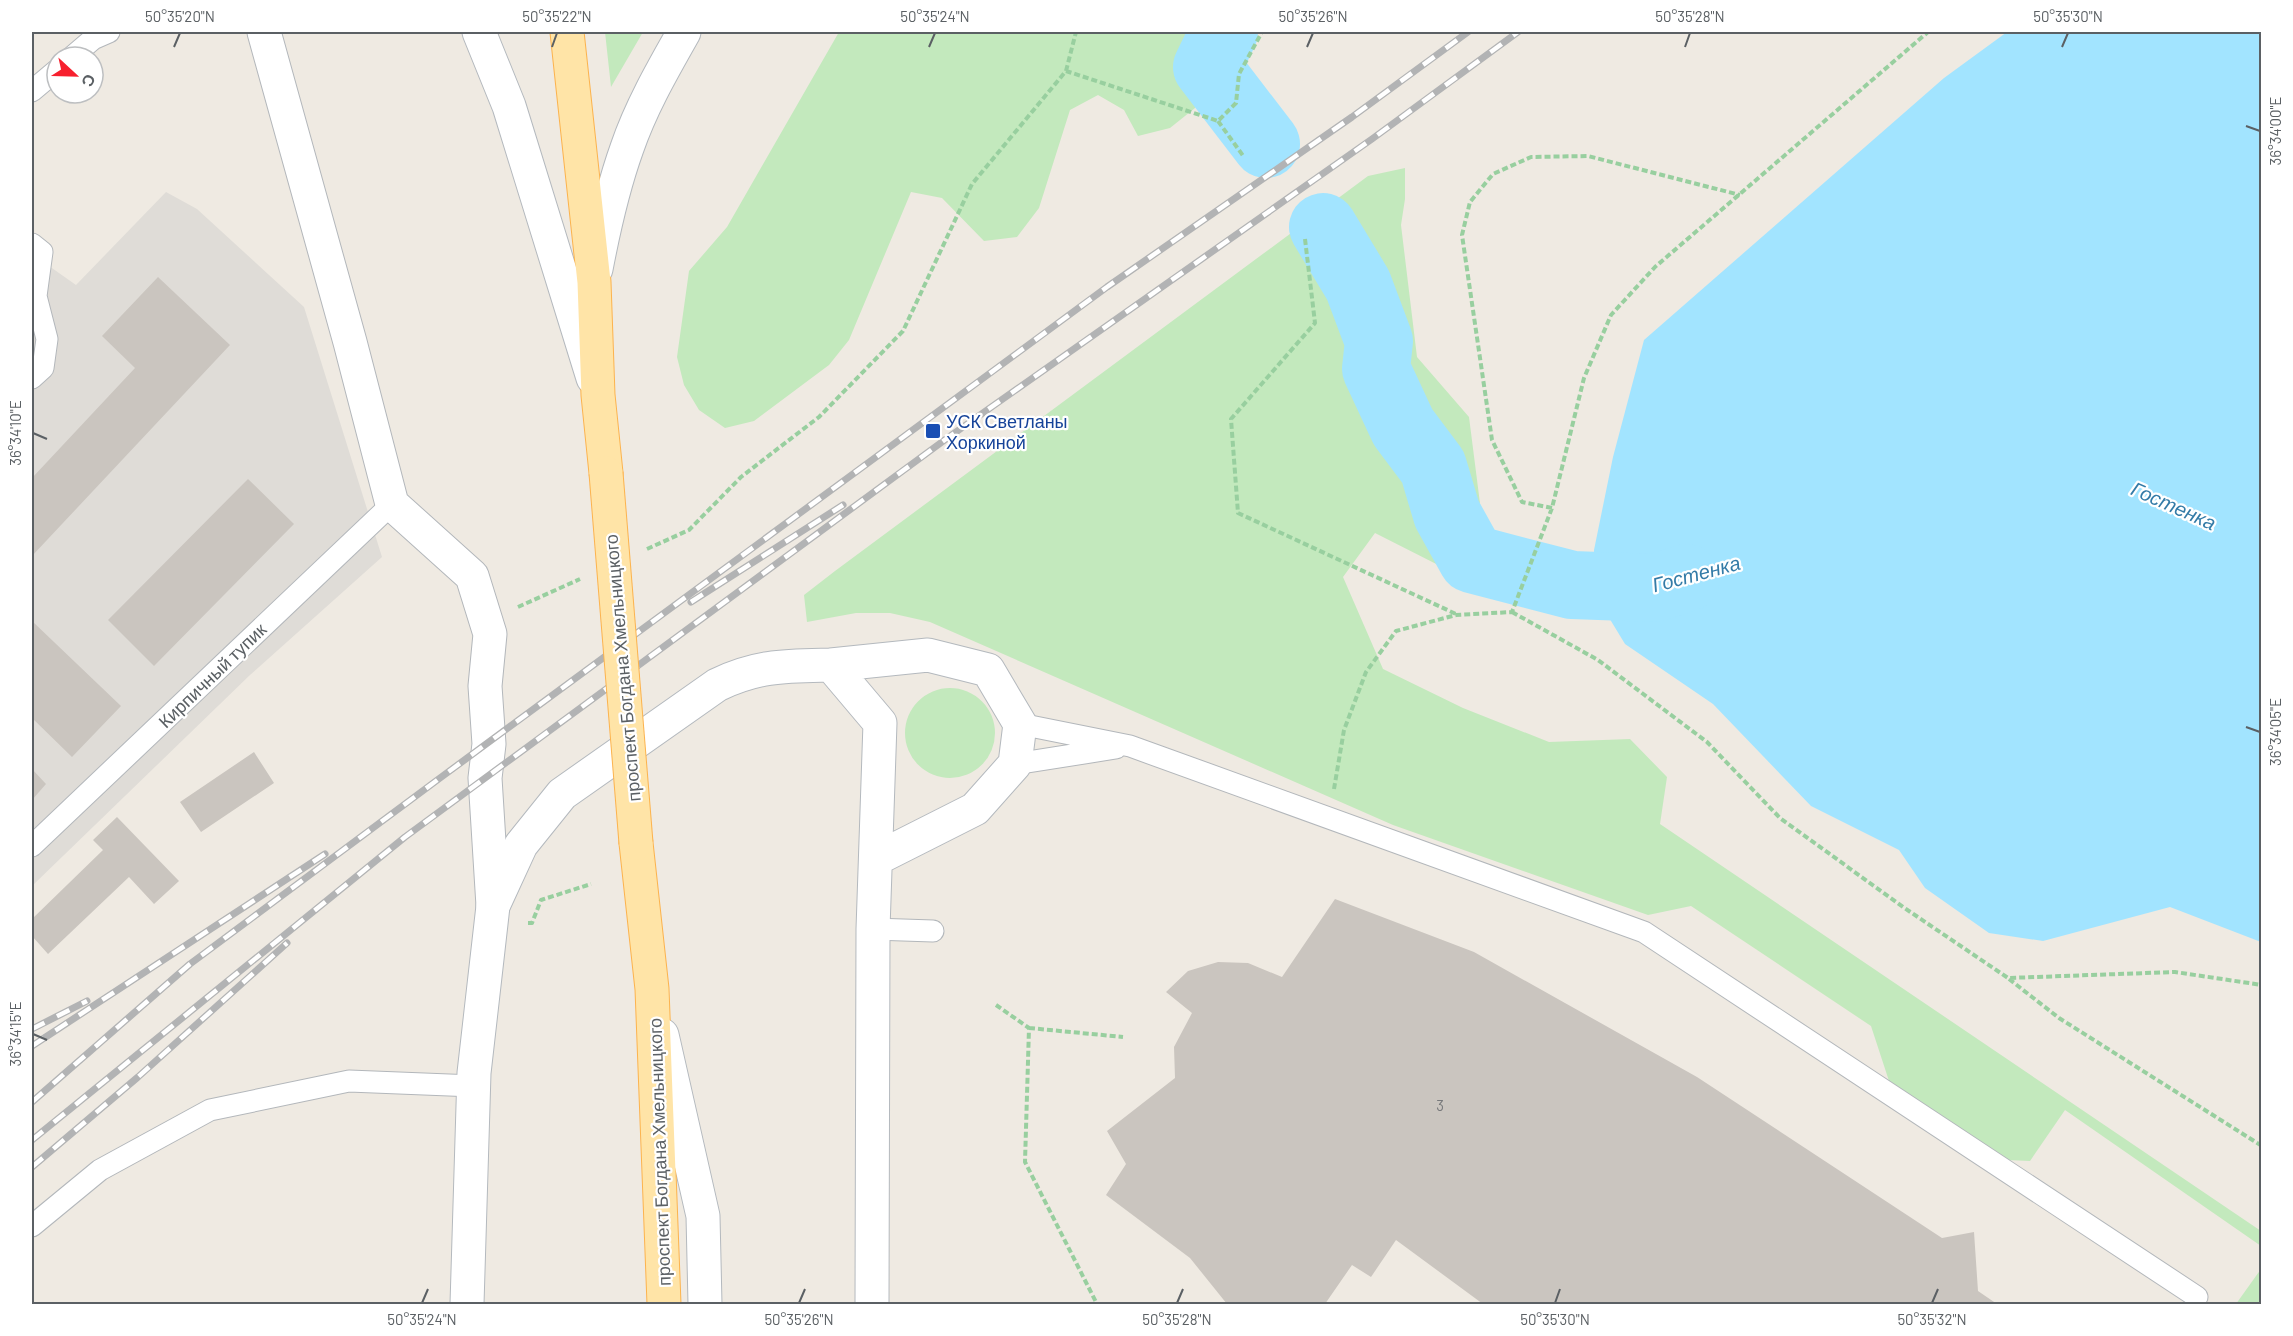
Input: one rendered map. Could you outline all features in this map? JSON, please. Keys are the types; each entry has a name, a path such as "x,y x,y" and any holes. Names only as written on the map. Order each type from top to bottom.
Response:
{"main road":[{"name":"проспект Богдана Хмельницкого","path":"567,32 594,282 598,394 636,843 652,989 664,1305"}],"street":[{"path":"264,32 350,342 392,504 472,576 490,634 485,686 489,744 485,778 493,906 474,1086 467,1305"},
{"path":"479,32 508,106 598,394"},
{"path":"594,282 608,207 627,146 655,84 684,32"},
{"path":"493,906 520,845 562,794 717,685 739,674 770,666 831,665 928,655 988,670 1020,724 1015,764 975,809 876,859"},
{"path":"831,665 880,723 873,929 872,1305"},
{"path":"652,989 703,1216 705,1305"}],"lane":[{"path":"86,45 109,32"},
{"path":"32,91 45,80"},
{"path":"32,244 42,252 36,296 47,339 43,368 32,378"},
{"name":"Кирпичный тупик","path":"33,843 392,504"},
{"path":"1020,724 1130,746 1644,932 2197,1297"},
{"path":"1015,764 1130,746"},
{"path":"873,929 933,931"},
{"path":"32,1226 100,1170 210,1110 349,1081 474,1086"}],"path":[{"path":"645,550 689,530 741,477 819,417 903,331 972,183 1066,71 1076,32"},
{"path":"1218,121 1236,103 1239,74 1262,32"},
{"path":"1512,612 1552,508 1584,378 1611,315 1655,267 1928,32"},
{"path":"1066,71 1218,121 1244,157"},
{"path":"1552,508 1522,502 1492,440 1462,235 1470,202 1493,174 1531,157 1588,156 1740,195"},
{"path":"1305,239 1315,323 1230,419 1238,513 1456,615"},
{"path":"490,634 514,609 591,574"},
{"path":"1329,819 1344,730 1366,672 1396,631 1456,615 1512,612 1608,667 1707,742 1780,818 1903,907 2008,978 2059,1018 2262,1146"},
{"path":"532,923 541,900 591,884"},
{"path":"2008,978 2175,972 2262,985"},
{"path":"996,1005 1029,1028 1123,1037"},
{"path":"1029,1028 1025,1162 1097,1305"}],"shaded area":[{"path":"166,192 197,209 304,307 382,557 250,675 32,886 32,254 76,285"}],"green space":[{"path":"605,32 643,32 611,87"},
{"path":"839,32 1260,32 1226,54 1195,108 1170,128 1138,136 1124,110 1098,95 1070,110 1039,208 1017,237 984,241 942,198 911,192 849,340 829,365 754,421 725,428 699,410 684,385 677,357 689,271 727,227"},
{"path":"1405,168 1405,199 1401,225 1417,357 1469,417 1482,519 1454,573 1375,533 1343,577 1383,669 1463,708 1549,742 1630,739 1667,777 1660,824 2261,1231 2261,1246 2065,1110 2030,1161 2007,1160 1889,1081 1871,1026 1691,906 1648,915 1393,825 930,622 890,613 856,613 807,622 804,595 835,571 1368,176"},
{"path":"950,688 967,691 982,701 992,716 995,733 992,750 982,765 967,775 950,778 933,775 918,765 908,750 905,733 908,716 918,701 933,691"},
{"path":"2261,1269 2261,1304 2236,1304"}],"water":[{"path":"2007,32 2261,32 2261,942 2170,907 2043,941 1989,933 1925,888 1899,850 1811,806 1713,704 1625,644 1594,593 1594,550 1613,457 1644,340 1944,78"}],"building":[{"path":"158,277 230,345 32,556 32,478 135,368 102,336"},
{"path":"248,479 294,524 154,666 108,620"},
{"path":"32,621 121,706 72,757 32,718"},
{"path":"254,752 274,783 201,832 180,802"},
{"path":"32,769 46,784 32,800"},
{"path":"117,817 179,881 154,904 129,877 48,954 32,936 32,919 103,850 93,840"},
{"path":"1335,899 1474,952 1697,1077 1942,1238 1974,1232 1978,1291 1997,1304 1483,1304 1396,1240 1371,1277 1352,1265 1325,1304 1227,1304 1190,1258 1106,1195 1126,1164 1107,1131 1175,1078 1174,1047 1192,1013 1166,992 1188,971 1218,962 1248,963 1282,977"}],"waterway":[{"name":"Гостенка","path":"1224,32 1207,67 1266,144"},
{"name":"Гостенка","path":"1323,227 1358,285 1379,341 1376,369 1403,427 1433,467 1447,514 1472,559 1572,585 1655,588 1686,578"}],"railway":[{"path":"32,1102 190,964 1107,287 1352,117 1468,32"},
{"path":"32,1140 405,837 946,439 1372,139 1518,32"},
{"path":"691,602 843,505"},
{"path":"32,1046 325,854"},
{"path":"32,1167 138,1077 287,943"},
{"path":"32,1029 87,1001"}],"place":[{"name":"УСК Светланы Хоркиной","path":"933,431"}]}
